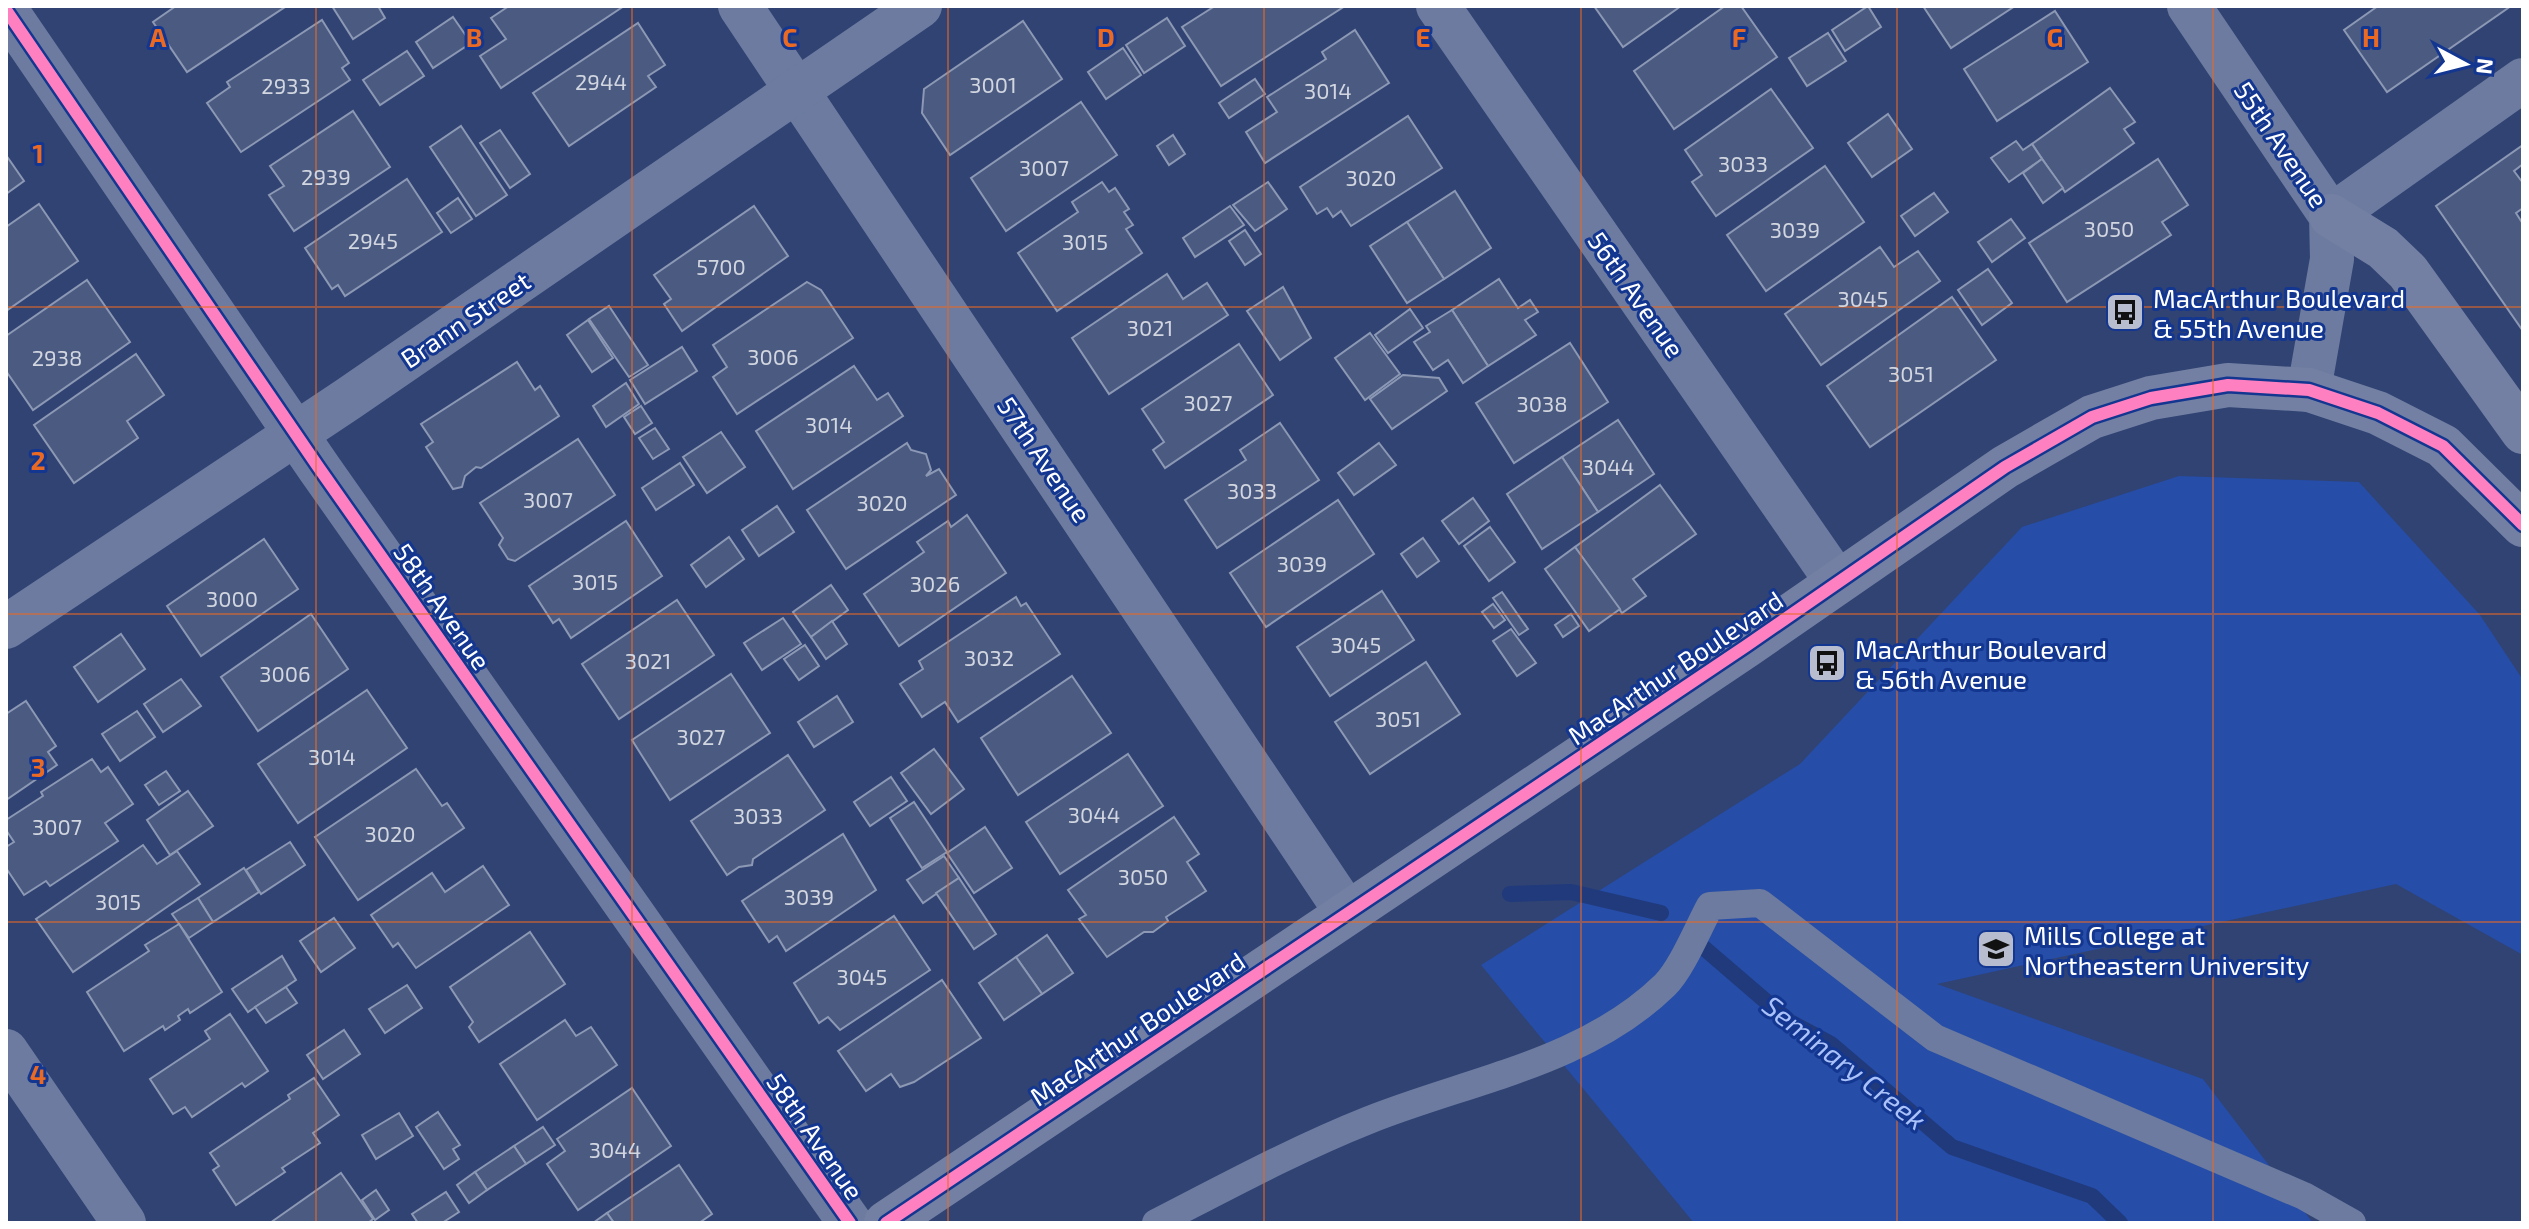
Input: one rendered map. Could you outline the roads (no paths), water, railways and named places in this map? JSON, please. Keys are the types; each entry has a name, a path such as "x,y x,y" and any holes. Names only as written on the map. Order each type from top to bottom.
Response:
{"main road":[{"path":"2331,216 2383,248 2408,272 2523,432"},
{"name":"MacArthur Boulevard","path":"886,1223 2005,467 2092,417 2151,398 2228,385 2309,390 2378,413 2443,446 2523,525"}],"street":[{"name":"57th Avenue","path":"740,6 1347,913"},
{"name":"Brann Street","path":"6,627 297,434 920,6"},
{"name":"56th Avenue","path":"1438,6 1837,582"},
{"name":"55th Avenue","path":"2189,6 2331,216 2332,259 2309,390"},
{"name":"58th Avenue","path":"6,10 297,434 850,1223"},
{"path":"2331,216 2523,80"},
{"path":"6,1051 124,1223"}],"lane":[{"path":"1156,1223 1351,1127 1434,1094 1518,1070 1609,1028 1667,983 1710,906 1760,903 1935,1038 2304,1196 2352,1223"}],"waterway":[{"name":"Seminary Creek","path":"1510,894 1571,892 1661,913"},
{"name":"Seminary Creek","path":"1704,948 1790,1022 1831,1044 1952,1147 2092,1196 2120,1223"}],"place":[{"name":"MacArthur Boulevard & 55th Avenue","path":"2125,312"},
{"name":"MacArthur Boulevard & 56th Avenue","path":"1827,663"},
{"name":"Mills College at Northeastern University","path":"1996,949"}]}
